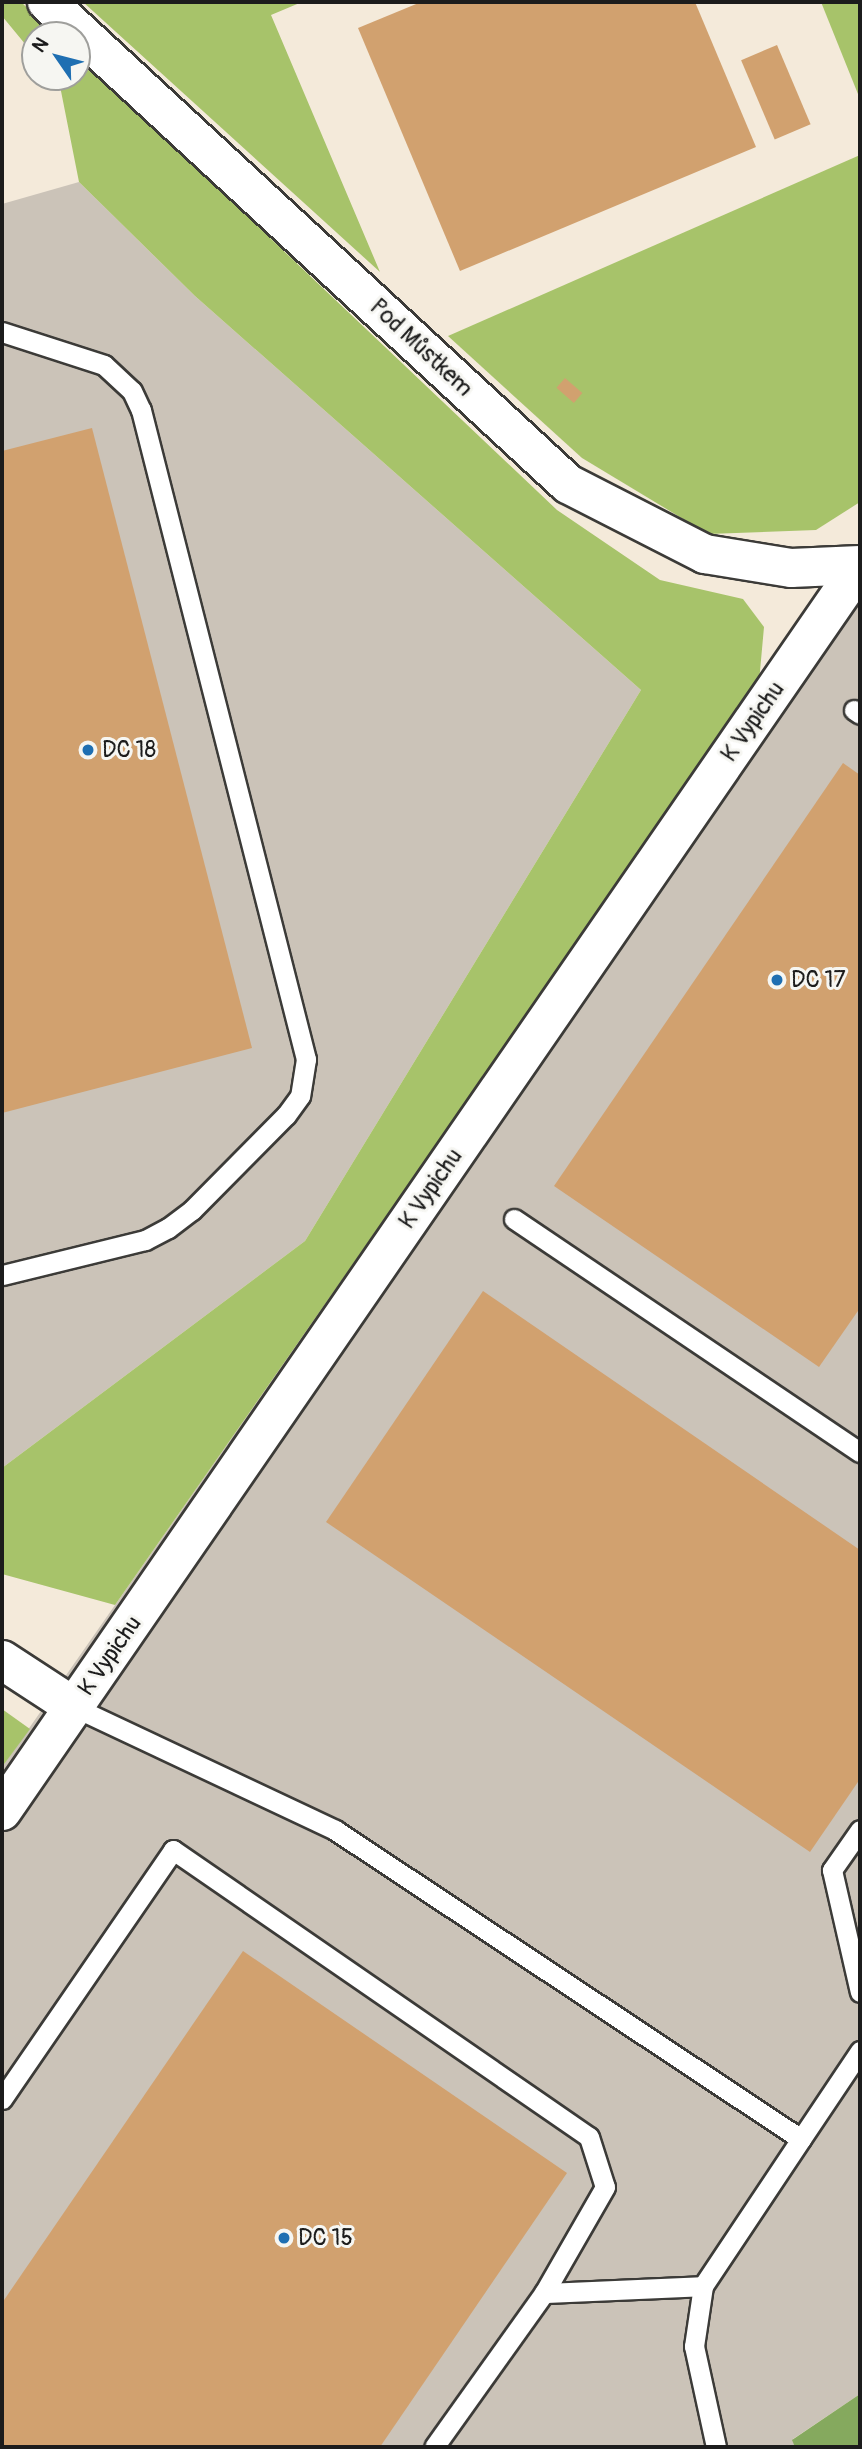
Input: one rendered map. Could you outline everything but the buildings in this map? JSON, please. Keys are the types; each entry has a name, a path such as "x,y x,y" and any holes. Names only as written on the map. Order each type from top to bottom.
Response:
{"street":[{"name":"Pod Můstkem","path":"47,2 568,484 705,554 791,568 860,566"},
{"name":"K Vypichu","path":"2,1811 860,566"},
{"path":"2,1660 74,1707"}],"lane":[{"path":"2,332 104,365 127,384 141,410 306,1059 300,1096 286,1115 168,1228 145,1240 2,1275"},
{"path":"514,1219 860,1452"},
{"path":"74,1707 335,1830 801,2139"},
{"path":"860,1830 832,1870 860,1992"},
{"path":"2,2099 173,1850 589,2137 605,2188 544,2293 434,2447"},
{"path":"716,2447 694,2346 703,2286 860,2051"},
{"path":"544,2293 703,2286"}],"shaded area":[{"path":"79,182 195,296 641,690 305,1241 2,1468 2,204"},
{"path":"860,596 860,2394 793,2439 795,2447 2,2447 2,1767 759,682"}],"green space":[{"path":"2,2 21,2 41,21 21,21 21,39 2,16"},
{"path":"83,2 302,2 271,15 380,272"},
{"path":"821,2 860,2 860,99"},
{"path":"91,68 557,510 660,580 743,599 764,627 759,682 115,1605 2,1574 2,1468 305,1241 641,690 195,296 79,182 61,91 91,91"},
{"path":"860,155 860,502 816,530 708,534 582,458 448,336"},
{"path":"2,1709 30,1729 2,1767"},
{"path":"860,2394 860,2447 795,2447 792,2440"}],"place":[{"name":"DC 18","path":"88,750"},
{"name":"DC 17","path":"777,980"},
{"name":"DC 15","path":"284,2238"}]}
